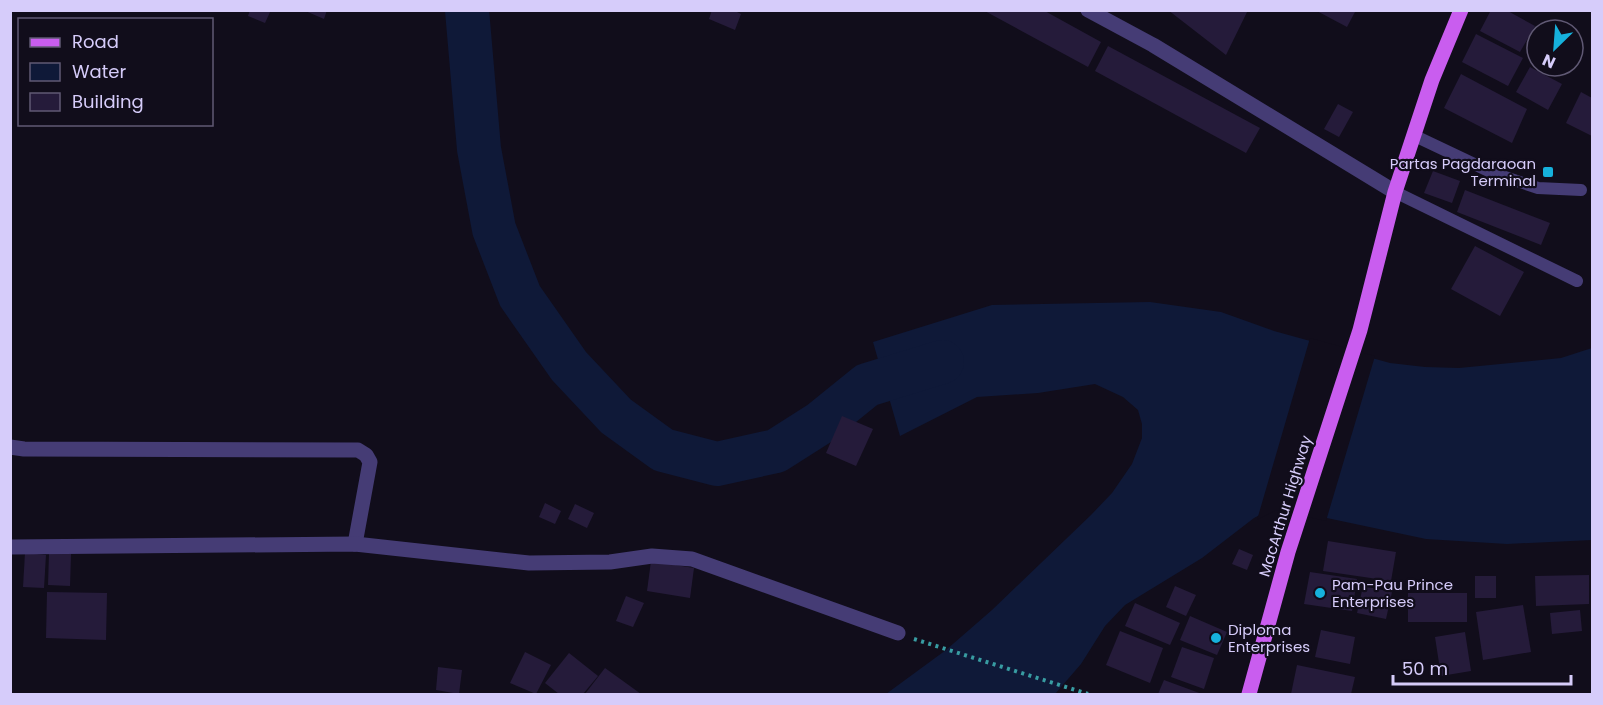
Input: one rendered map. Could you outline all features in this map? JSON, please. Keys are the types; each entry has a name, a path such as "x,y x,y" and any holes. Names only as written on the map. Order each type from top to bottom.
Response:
{"main road":[{"name":"MacArthur Highway","path":"1249,694 1288,552 1360,330 1395,192 1432,80 1461,10"}],"street":[{"path":"1088,10 1153,45 1395,192"},
{"path":"10,447 24,449 358,450 366,455 370,462 355,544"},
{"path":"10,547 355,544 529,563 610,562 652,556 692,559 898,633"}],"lane":[{"path":"1415,136 1493,173 1538,188 1581,190"},
{"path":"1395,192 1577,281"}],"path":[{"path":"898,633 1088,694"}],"water":[{"path":"1150,302 1221,312 1274,331 1390,363 1425,367 1459,368 1561,358 1592,348 1592,540 1507,544 1426,539 1275,507 1254,518 1202,558 1125,605 1105,626 1081,664 1055,694 886,694 946,650 992,610 1112,493 1132,464 1142,438 1142,424 1138,410 1123,397 1095,384 1038,393 977,397 900,436 873,342 992,305"}],"pier":[{"path":"1310,338 1375,356 1326,521 1276,510 1257,520"}],"building":[{"path":"250,10 271,10 265,23 248,16"},
{"path":"303,10 327,10 324,19"},
{"path":"712,10 733,10 741,14 735,30 709,19"},
{"path":"983,10 1043,10 1101,42 1088,67"},
{"path":"1168,10 1248,10 1226,55"},
{"path":"1315,10 1356,10 1347,27"},
{"path":"1491,10 1506,10 1525,20 1525,43 1520,52 1480,31"},
{"path":"1476,34 1523,58 1508,86 1462,62"},
{"path":"1108,46 1260,128 1246,153 1095,71"},
{"path":"1461,74 1527,109 1512,143 1444,108"},
{"path":"1525,76 1525,78 1551,78 1562,84 1548,110 1516,92"},
{"path":"1581,92 1592,98 1592,136 1566,123"},
{"path":"1338,104 1353,112 1339,137 1324,129"},
{"path":"1433,171 1460,181 1452,203 1424,193"},
{"path":"1465,190 1550,223 1541,245 1457,212"},
{"path":"1475,246 1524,272 1500,316 1451,289"},
{"path":"842,416 873,429 856,466 826,453"},
{"path":"545,503 561,511 555,524 539,517"},
{"path":"575,504 594,513 587,528 568,519"},
{"path":"1328,541 1396,552 1391,581 1323,571"},
{"path":"1239,549 1253,555 1247,570 1232,564"},
{"path":"25,553 46,555 44,588 23,587"},
{"path":"49,553 71,554 70,586 48,585"},
{"path":"651,561 694,568 690,598 647,591"},
{"path":"1310,572 1357,579 1352,611 1304,604"},
{"path":"1589,575 1589,604 1536,606 1535,576"},
{"path":"1475,576 1496,576 1496,598 1475,598"},
{"path":"1175,586 1196,595 1186,616 1166,607"},
{"path":"1363,586 1392,592 1386,619 1357,613"},
{"path":"47,592 107,593 106,640 46,638"},
{"path":"1408,593 1467,593 1467,622 1408,622"},
{"path":"626,596 644,603 633,627 616,621"},
{"path":"1135,603 1180,623 1170,645 1125,626"},
{"path":"1523,605 1531,652 1483,660 1476,612"},
{"path":"1580,610 1582,631 1552,634 1550,613"},
{"path":"1190,616 1227,632 1217,655 1180,640"},
{"path":"1321,630 1355,637 1350,664 1315,657"},
{"path":"1120,631 1163,648 1150,683 1106,665"},
{"path":"1465,632 1471,671 1441,676 1435,637"},
{"path":"1182,647 1214,658 1204,689 1171,677"},
{"path":"525,652 551,665 536,694 510,683"},
{"path":"569,653 598,676 583,694 559,694 545,683"},
{"path":"1297,665 1355,677 1351,694 1291,694"},
{"path":"438,667 462,670 459,694 436,690"},
{"path":"605,668 641,694 585,694"},
{"path":"1164,680 1202,694 1158,694"}],"waterway":[{"path":"467,10 479,149 494,229 520,296 569,366 616,416 663,450 717,464 776,451 820,423 867,385 942,362"}],"place":[{"name":"Partas Pagdaraoan Terminal","path":"1548,172"},
{"name":"Pam-Pau Prince Enterprises","path":"1320,593"},
{"name":"Diploma Enterprises","path":"1216,638"}]}
